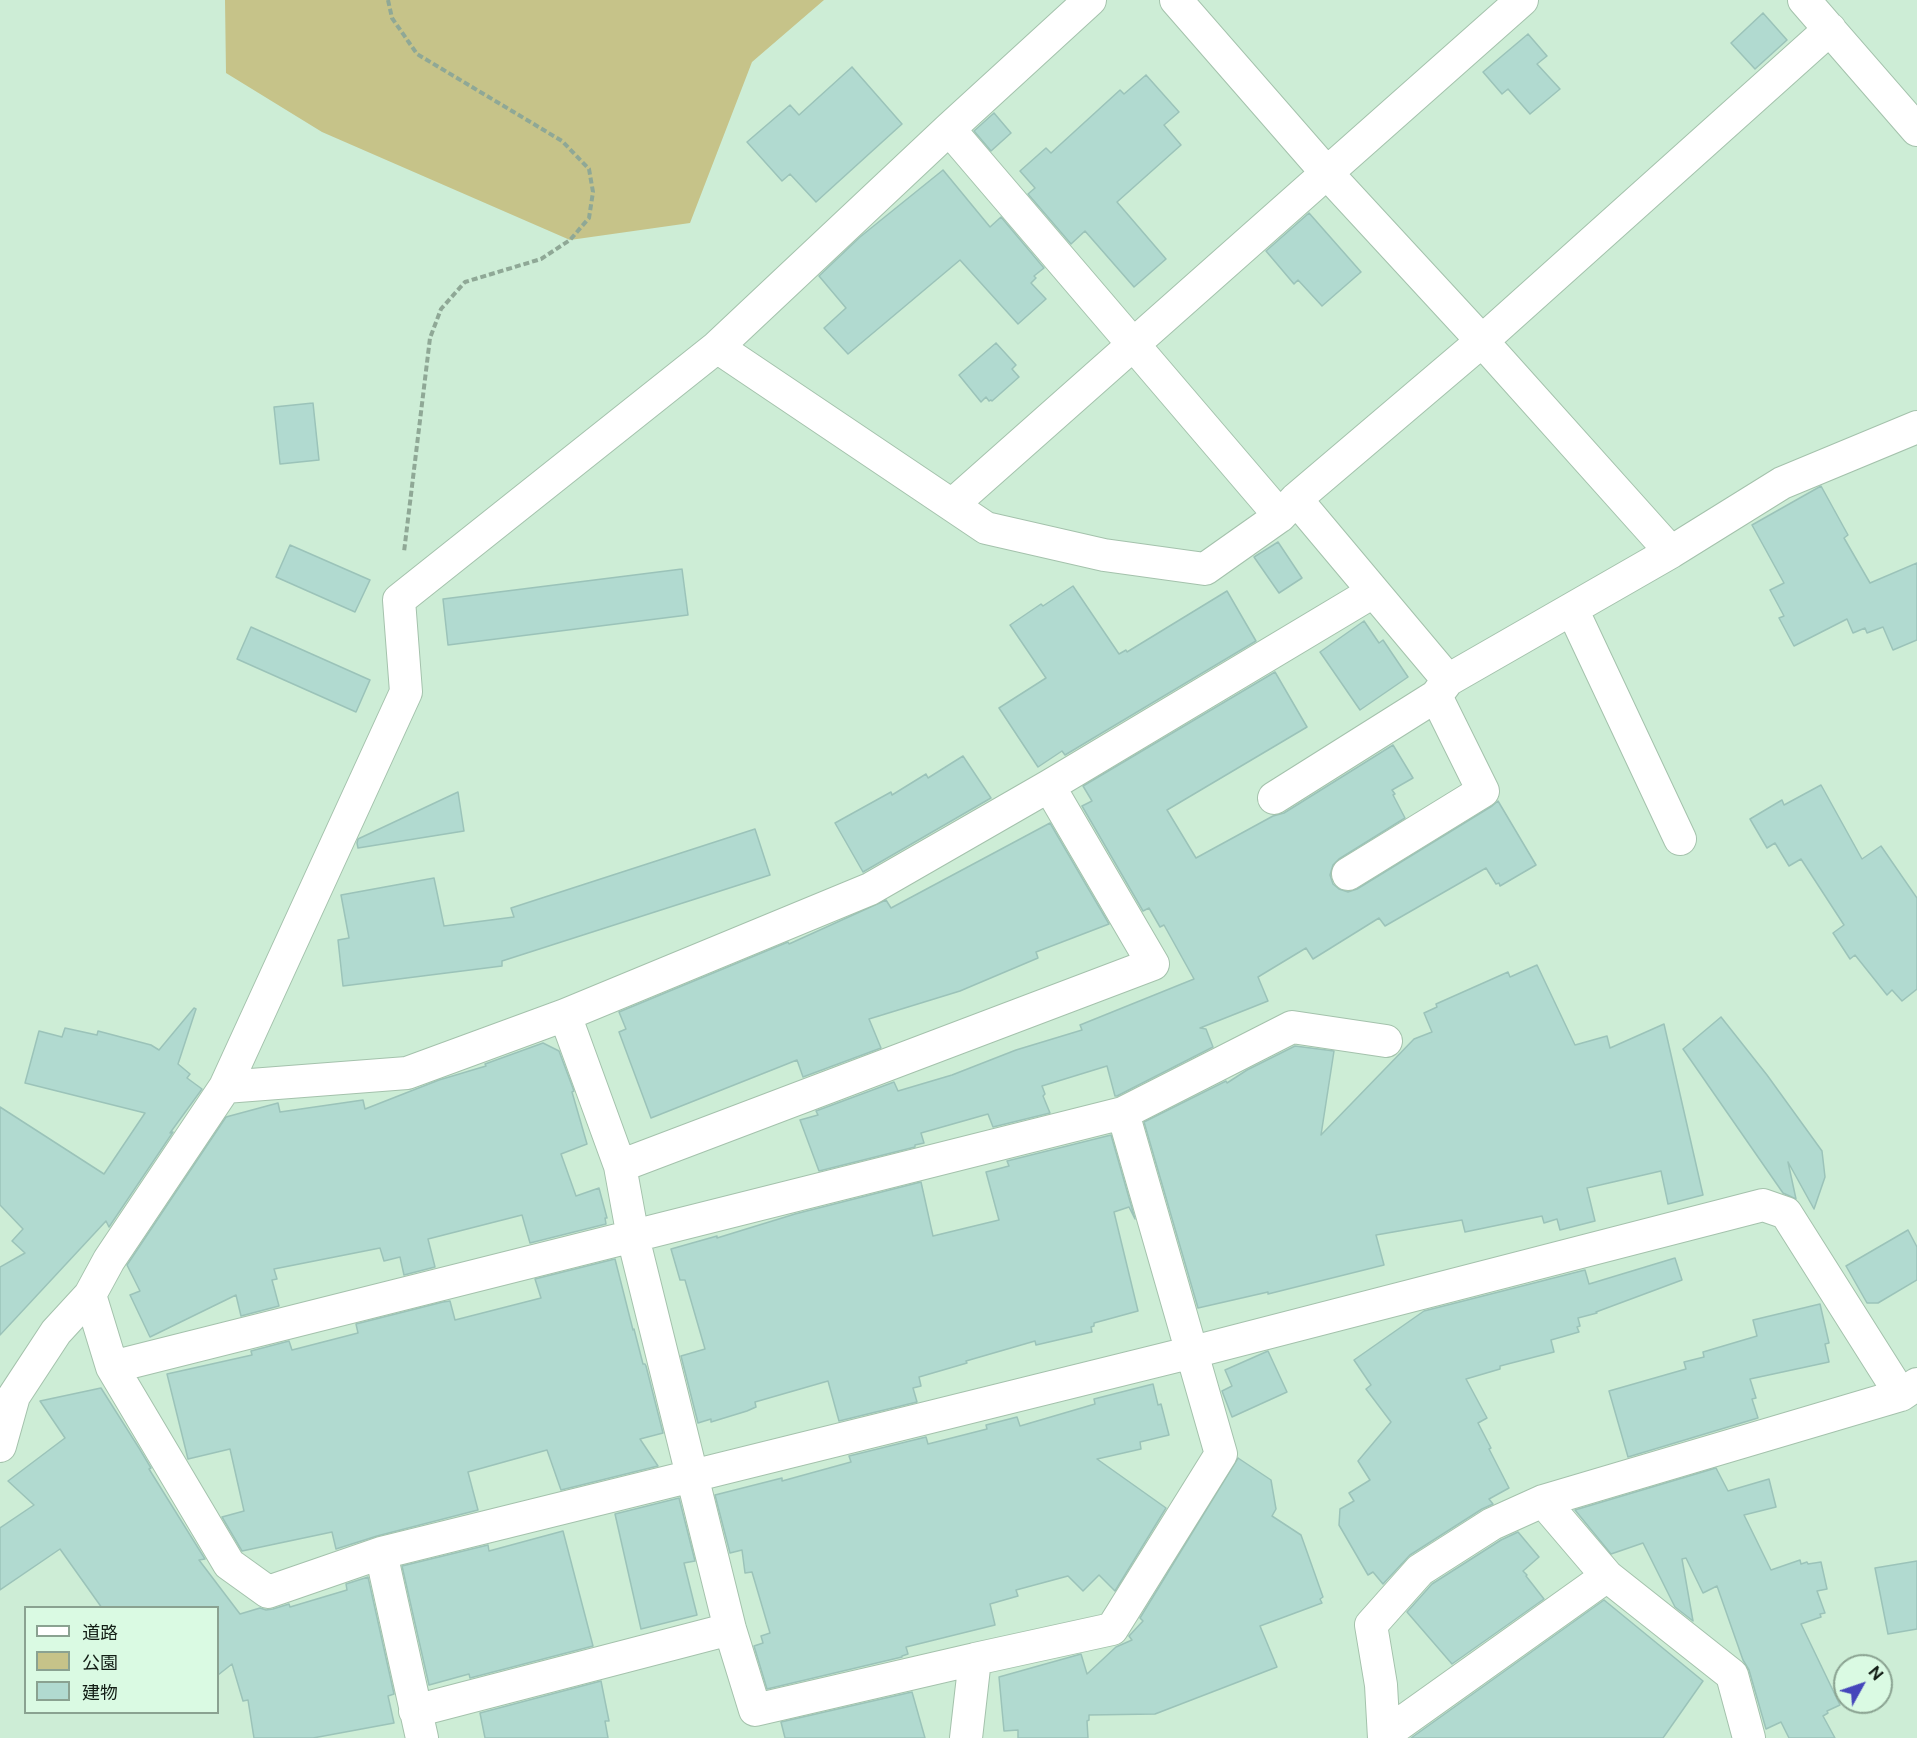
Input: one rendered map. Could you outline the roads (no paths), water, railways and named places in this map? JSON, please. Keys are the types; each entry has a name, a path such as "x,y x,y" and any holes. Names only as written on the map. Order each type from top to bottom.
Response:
{"street":[{"path":"0,1446 14,1396 56,1332 90,1295 109,1260 225,1087 406,692 399,600 717,347 1090,0"},
{"path":"1176,0 1326,172 1482,341 1671,552"},
{"path":"952,505 1522,0"},
{"path":"1804,0 1917,130"},
{"path":"717,347 986,528 1104,555 1205,569 1288,507 1482,341 1830,29"},
{"path":"949,129 1133,344 1288,507 1373,592 1442,688 1483,791 1348,874"},
{"path":"1274,798 1442,688 1782,483 1917,427"},
{"path":"225,1087 407,1073 565,1015 870,889 1049,786 1373,592"},
{"path":"1572,609 1680,839"},
{"path":"620,1166 1153,964 1049,786"},
{"path":"565,1015 620,1166 633,1237 730,1629 755,1710 1112,1629 1221,1454 1123,1113"},
{"path":"112,1367 1123,1113 1292,1027 1386,1041"},
{"path":"90,1295 112,1367 229,1564 268,1592 381,1553 1193,1353 1763,1205 1786,1213 1909,1389 1542,1501 1492,1524 1420,1570 1371,1625 1381,1685 1384,1737"},
{"path":"1542,1501 1607,1576 1732,1675 1749,1738"},
{"path":"381,1553 419,1725 730,1629"},
{"path":"1384,1737 1607,1576"},
{"path":"966,1738 975,1659"}]}
